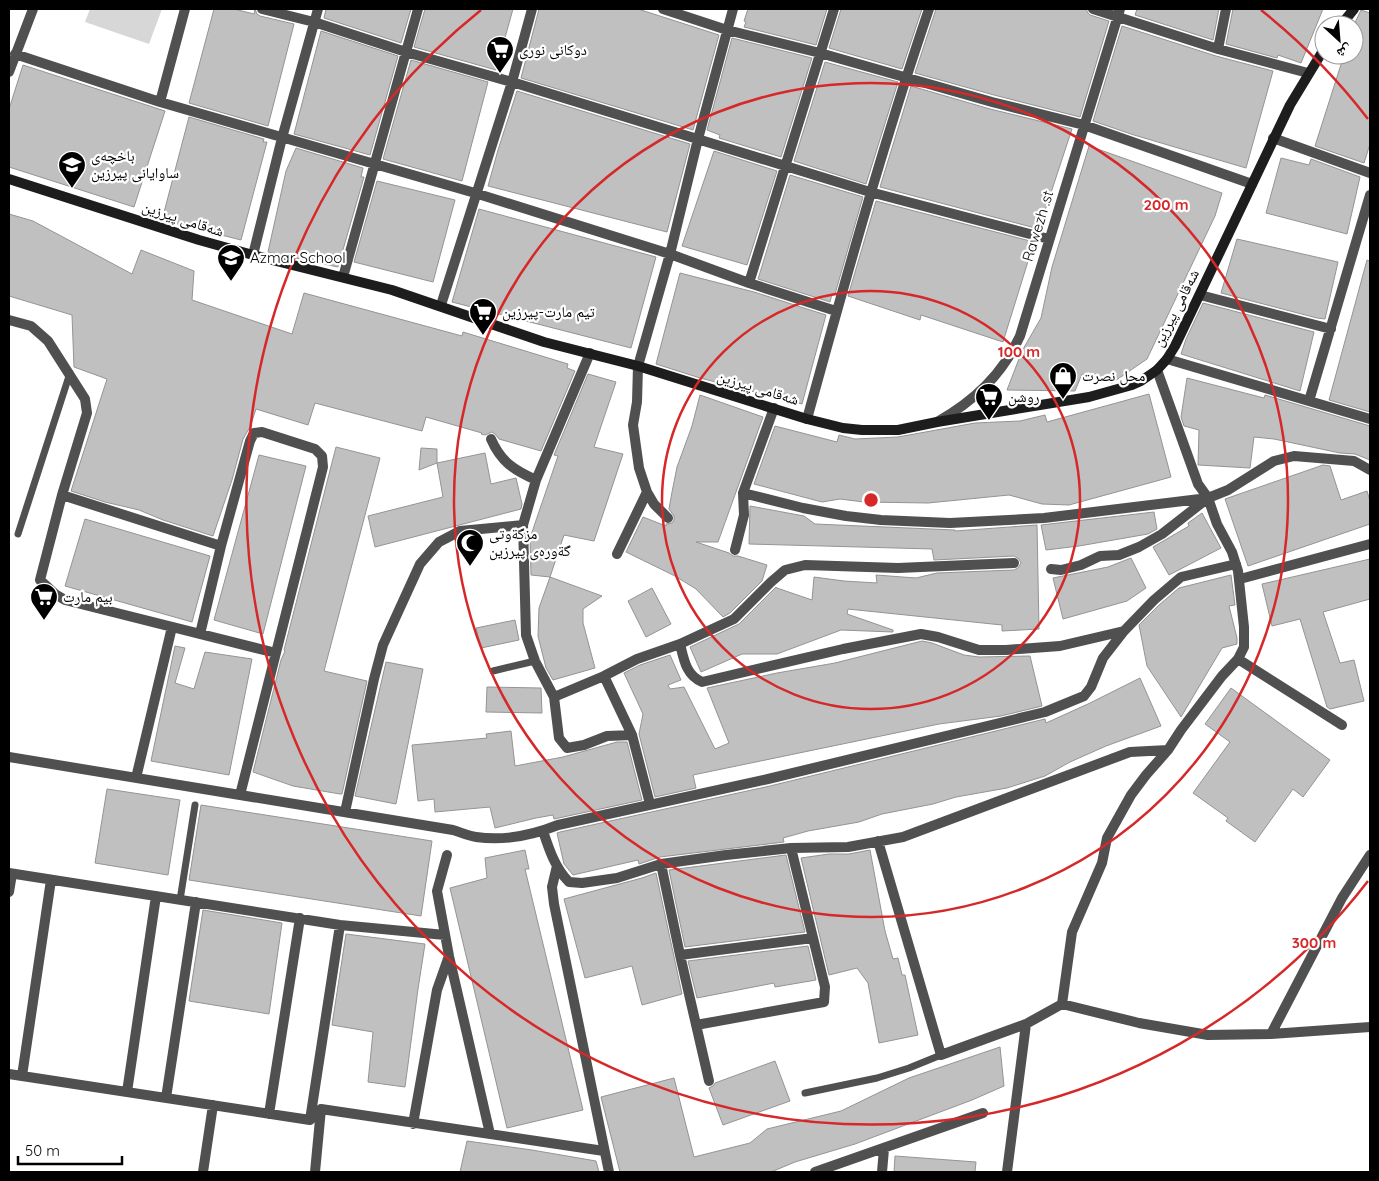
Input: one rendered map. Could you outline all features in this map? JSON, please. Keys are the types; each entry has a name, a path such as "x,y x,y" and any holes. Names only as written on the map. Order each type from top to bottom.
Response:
{"street":[{"path":"9,72 33,9"},
{"path":"160,102 185,9"},
{"path":"262,9 314,22 406,52 512,82 870,192 1049,239"},
{"path":"253,255 282,138 318,9"},
{"path":"343,277 418,9"},
{"path":"441,305 475,193 512,82 532,9"},
{"path":"663,9 727,30 820,53 992,102 1084,125 1252,184"},
{"path":"668,518 654,504 647,492 639,468 633,425 637,402 638,366 670,254 698,139 733,9"},
{"path":"749,283 834,9"},
{"path":"808,419 870,192 905,78 929,9"},
{"path":"1093,9 1119,12 1218,49 1308,73"},
{"path":"1218,49 1226,9"},
{"name":"Rawezh .st","path":"937,422 966,404 979,393 991,381 1012,353 1025,320 1119,12"},
{"path":"15,54 160,102 475,193 670,254 749,283 836,311"},
{"name":"شەقامی پیرزین","path":"9,179 199,240 343,277 441,305 521,334 638,366 808,419 843,428 880,431 898,430 1089,397 1132,385 1156,370 1167,359 1200,295 1273,138 1314,64"},
{"path":"1273,138 1370,173"},
{"path":"1309,401 1370,196"},
{"path":"1200,295 1330,329"},
{"path":"9,320 31,326 48,341 85,399 87,413 62,495 40,580 55,594 65,600 276,653"},
{"path":"590,353 536,480 523,525 526,635 534,661 554,697 559,738 567,748 584,745 607,736 632,735"},
{"path":"1167,359 1370,419"},
{"path":"1062,1004 1072,932 1102,863 1108,838 1131,795 1168,750 1203,700 1238,659 1244,647 1240,579 1236,564 1232,552 1217,524 1208,498 1198,484 1156,370"},
{"path":"735,550 744,515 743,493 774,408"},
{"path":"200,634 221,546 250,440 254,433 262,432 315,449 322,456 323,468 240,795"},
{"path":"491,439 496,450 513,469 536,480"},
{"path":"743,493 803,508 846,516 882,520 950,523 1044,518 1208,498 1228,490 1274,461 1294,456 1354,461 1370,470"},
{"path":"617,554 647,492"},
{"path":"62,495 221,546"},
{"path":"1051,569 1061,570 1081,565 1100,556 1119,555 1139,547 1162,534 1208,498"},
{"path":"345,812 374,679 384,645 420,564 439,542 460,531 523,525"},
{"path":"1240,579 1370,544"},
{"path":"554,697 604,676 637,659 680,644 734,619 785,570 805,565 898,568 1014,563"},
{"path":"9,757 453,830 475,837 500,838 543,831 558,825 768,779 1045,712 1084,696 1091,687 1103,658 1124,631 1154,600 1182,577 1236,564"},
{"path":"136,778 172,627"},
{"path":"680,644 684,663 688,670 693,678 702,682 921,634 938,637 979,650 1006,650 1060,646 1124,631"},
{"path":"1238,659 1342,725"},
{"path":"604,676 632,735 650,804"},
{"path":"543,831 550,854 562,876 575,884 617,878 660,864 792,848 848,847 902,837 1130,752 1168,750"},
{"path":"878,841 941,1055 1026,1024 1062,1004 1139,1023 1208,1034 1272,1034 1370,1026"},
{"path":"696,1025 824,1002 825,987 792,848"},
{"path":"446,855 437,891 449,956 490,1134"},
{"path":"1272,1034 1342,898 1370,855"},
{"path":"660,864 710,1081"},
{"path":"557,866 552,887 554,904 609,1172"},
{"path":"9,892 10,873 340,925 445,936"},
{"path":"22,1076 51,880"},
{"path":"127,1092 156,896"},
{"path":"166,1098 196,902"},
{"path":"269,1114 300,918"},
{"path":"310,1120 340,925"},
{"path":"680,956 813,938"},
{"path":"413,1124 437,990 449,956"},
{"path":"1006,1172 1026,1024"},
{"path":"9,1074 310,1120"},
{"path":"203,1172 213,1105"},
{"path":"321,1109 604,1151"},
{"path":"310,1120 321,1109"},
{"path":"314,1172 321,1109"},
{"path":"815,1172 983,1113"},
{"path":"882,1172 884,1149"}],"lane":[{"path":"18,534 70,373"},
{"path":"493,671 534,661"},
{"path":"180,900 195,804"},
{"path":"805,1093 885,1075 941,1055"}],"shaded area":[{"path":"90,9 162,9 149,44 85,22"}],"building":[{"path":"214,9 234,9 254,14 255,9 260,16 294,24 268,126 189,103"},
{"path":"326,9 411,9 401,43 324,18"},
{"path":"425,9 513,9 496,70 414,47"},
{"path":"539,9 638,9 719,35 693,130 521,78"},
{"path":"748,9 827,9 816,45 744,27"},
{"path":"841,9 922,9 902,69 829,48"},
{"path":"936,9 1086,9 1090,15 1109,21 1080,117 915,73"},
{"path":"1137,9 1219,9 1213,40 1135,15"},
{"path":"1233,9 1323,9 1321,15 1314,15 1314,31 1301,63 1278,55 1277,58 1226,44"},
{"path":"1361,10 1370,13 1370,144 1364,163 1315,146 1341,65 1364,65 1364,15 1359,15"},
{"path":"1122,26 1216,56 1273,71 1246,168 1093,121"},
{"path":"321,31 398,56 370,155 294,134"},
{"path":"732,38 812,58 781,157 719,138 720,135 707,130"},
{"path":"411,60 488,82 462,181 383,159"},
{"path":"825,62 898,82 866,184 794,161"},
{"path":"23,65 165,111 134,207 9,167 9,109"},
{"path":"911,86 990,109 1072,129 1039,229 880,187"},
{"path":"517,91 690,144 667,232 488,186"},
{"path":"189,117 264,139 263,142 267,142 241,240 162,220"},
{"path":"1089,146 1222,193 1215,216 1147,359 1112,383 1082,374 1075,391 1007,390 1022,351 1041,318 1052,267"},
{"path":"296,148 363,168 361,177 364,177 338,267 268,252 286,171"},
{"path":"714,151 777,171 747,265 682,246"},
{"path":"1281,158 1309,165 1311,159 1360,177 1347,234 1266,213"},
{"path":"790,175 863,197 835,294 832,294 830,302 758,279"},
{"path":"377,181 455,200 433,282 354,262"},
{"path":"876,201 1034,242 1003,342 921,315 920,320 848,296"},
{"path":"479,209 656,257 631,348 452,302"},
{"path":"9,214 33,221 132,274 141,250 194,271 192,300 292,334 304,293 462,336 463,332 568,364 567,368 575,371 541,451 499,439 492,432 485,435 426,417 422,431 315,403 308,425 256,409 250,427 243,439 232,480 213,536 139,510 71,491 107,379 74,367 72,315 9,296"},
{"path":"1237,239 1338,262 1325,319 1221,293"},
{"path":"1367,260 1370,261 1370,412 1329,400"},
{"path":"680,273 754,292 826,315 802,404 700,378 656,364"},
{"path":"1203,303 1314,332 1300,391 1181,354"},
{"path":"588,374 616,382 594,447 623,454 594,541 564,535 550,577 531,575 530,538 558,456 554,455"},
{"path":"1187,378 1264,398 1265,395 1370,426 1370,460 1355,454 1340,453 1274,439 1254,437 1250,468 1198,465 1199,430 1184,426 1181,417"},
{"path":"1149,394 1171,477 1069,505 1042,504 1009,495 928,503 864,502 840,499 822,502 754,484 775,426 837,442 839,435 855,439 898,437 975,423 1020,421 1045,415 1047,422"},
{"path":"700,395 763,417 718,542 696,542 733,556 767,565 762,581 730,613 723,617 696,589 675,576 626,552 643,517 666,526 666,524 672,523 674,520 674,516 669,509 677,467 692,426"},
{"path":"336,447 380,458 324,671 367,681 342,794 293,786 253,772"},
{"path":"421,448 437,449 437,463 419,470"},
{"path":"485,453 491,484 516,478 522,504 521,509 375,547 368,516 443,497 437,463"},
{"path":"259,455 306,466 263,634 214,620"},
{"path":"1323,465 1330,466 1341,500 1367,491 1370,501 1370,524 1248,566 1225,499"},
{"path":"750,506 804,516 815,524 955,531 1037,525 1039,629 1002,631 1002,625 848,609 847,614 893,630 893,632 841,630 777,654 742,654 701,672 690,647 739,624 776,587 812,600 814,577 877,583 876,575 916,578 937,573 1014,570 1021,563 1014,556 934,560 932,549 749,544"},
{"path":"1154,512 1157,529 1148,534 1046,550 1041,525"},
{"path":"1202,513 1221,548 1169,575 1153,547 1189,526 1188,523"},
{"path":"85,519 210,556 192,622 65,586"},
{"path":"1131,558 1146,588 1127,601 1063,619 1053,578 1108,567"},
{"path":"1370,559 1370,599 1323,612 1340,663 1354,660 1364,701 1330,709 1327,707 1300,619 1272,626 1262,584"},
{"path":"1231,575 1235,605 1229,606 1237,644 1222,648 1181,717 1147,666 1139,625 1179,588"},
{"path":"550,577 602,596 583,609 583,623 595,668 553,680 546,668 538,636 539,608"},
{"path":"652,588 671,624 646,637 628,601"},
{"path":"515,620 519,640 481,648 476,628"},
{"path":"922,641 964,655 979,657 1030,656 1042,706 1001,716 939,724 693,775 696,788 655,797 639,734 643,714 624,673 640,665 670,655 681,680 668,685 670,689 684,687 715,749 729,743 707,688 835,663"},
{"path":"175,646 185,648 175,683 194,689 205,652 252,659 229,775 151,761"},
{"path":"386,662 423,669 396,804 355,796"},
{"path":"1140,678 1161,726 1106,746 1070,762 1045,776 1007,788 956,797 933,804 882,814 859,822 808,831 783,838 784,842 660,857 639,864 638,860 573,875 564,864 557,833 560,832 770,786 1045,719 1046,723"},
{"path":"487,687 541,688 542,713 486,712"},
{"path":"1231,688 1330,760 1303,797 1293,789 1255,842 1226,821 1228,818 1193,793 1230,742 1205,724"},
{"path":"511,731 515,766 563,757 617,742 627,742 642,800 554,819 553,815 495,828 490,807 435,812 434,799 418,801 412,745 487,738 486,734"},
{"path":"107,789 180,800 168,875 95,863"},
{"path":"201,805 432,841 421,916 189,880"},
{"path":"525,850 529,869 525,869 583,1110 507,1128 450,888 487,878 485,858"},
{"path":"870,850 885,931 893,959 898,958 902,975 905,975 918,1035 879,1043 868,983 857,968 829,975 801,858 829,854 849,854"},
{"path":"786,855 805,932 685,947 669,870"},
{"path":"656,873 682,994 642,1005 632,966 585,978 564,899"},
{"path":"203,910 282,923 269,1014 189,1001"},
{"path":"346,934 425,944 405,1087 368,1082 373,1032 332,1025"},
{"path":"808,946 816,980 775,987 774,983 697,998 688,961"},
{"path":"1000,1047 1004,1086 855,1144 795,1162 771,1172 620,1172 601,1097 674,1078 694,1157 750,1143 767,1129 841,1111 909,1078"},
{"path":"775,1061 790,1101 723,1125 709,1088 715,1083"},
{"path":"467,1141 596,1161 599,1172 460,1172"},
{"path":"895,1156 976,1162 975,1172 894,1172"}],"place":[{"name":"دوکانی نوری","path":"500,74"},
{"name":"باخچەی ساوایانی پیرزین","path":"72,189"},
{"name":"Azmar School","path":"231,282"},
{"name":"تیم مارت-پیرزین","path":"483,336"},
{"name":"محل نصرت","path":"1063,400"},
{"name":"روشن","path":"989,421"},
{"name":"مزگةوتی گةورەی پیرزین","path":"470,567"},
{"name":"بیم مارت","path":"44,621"}]}
